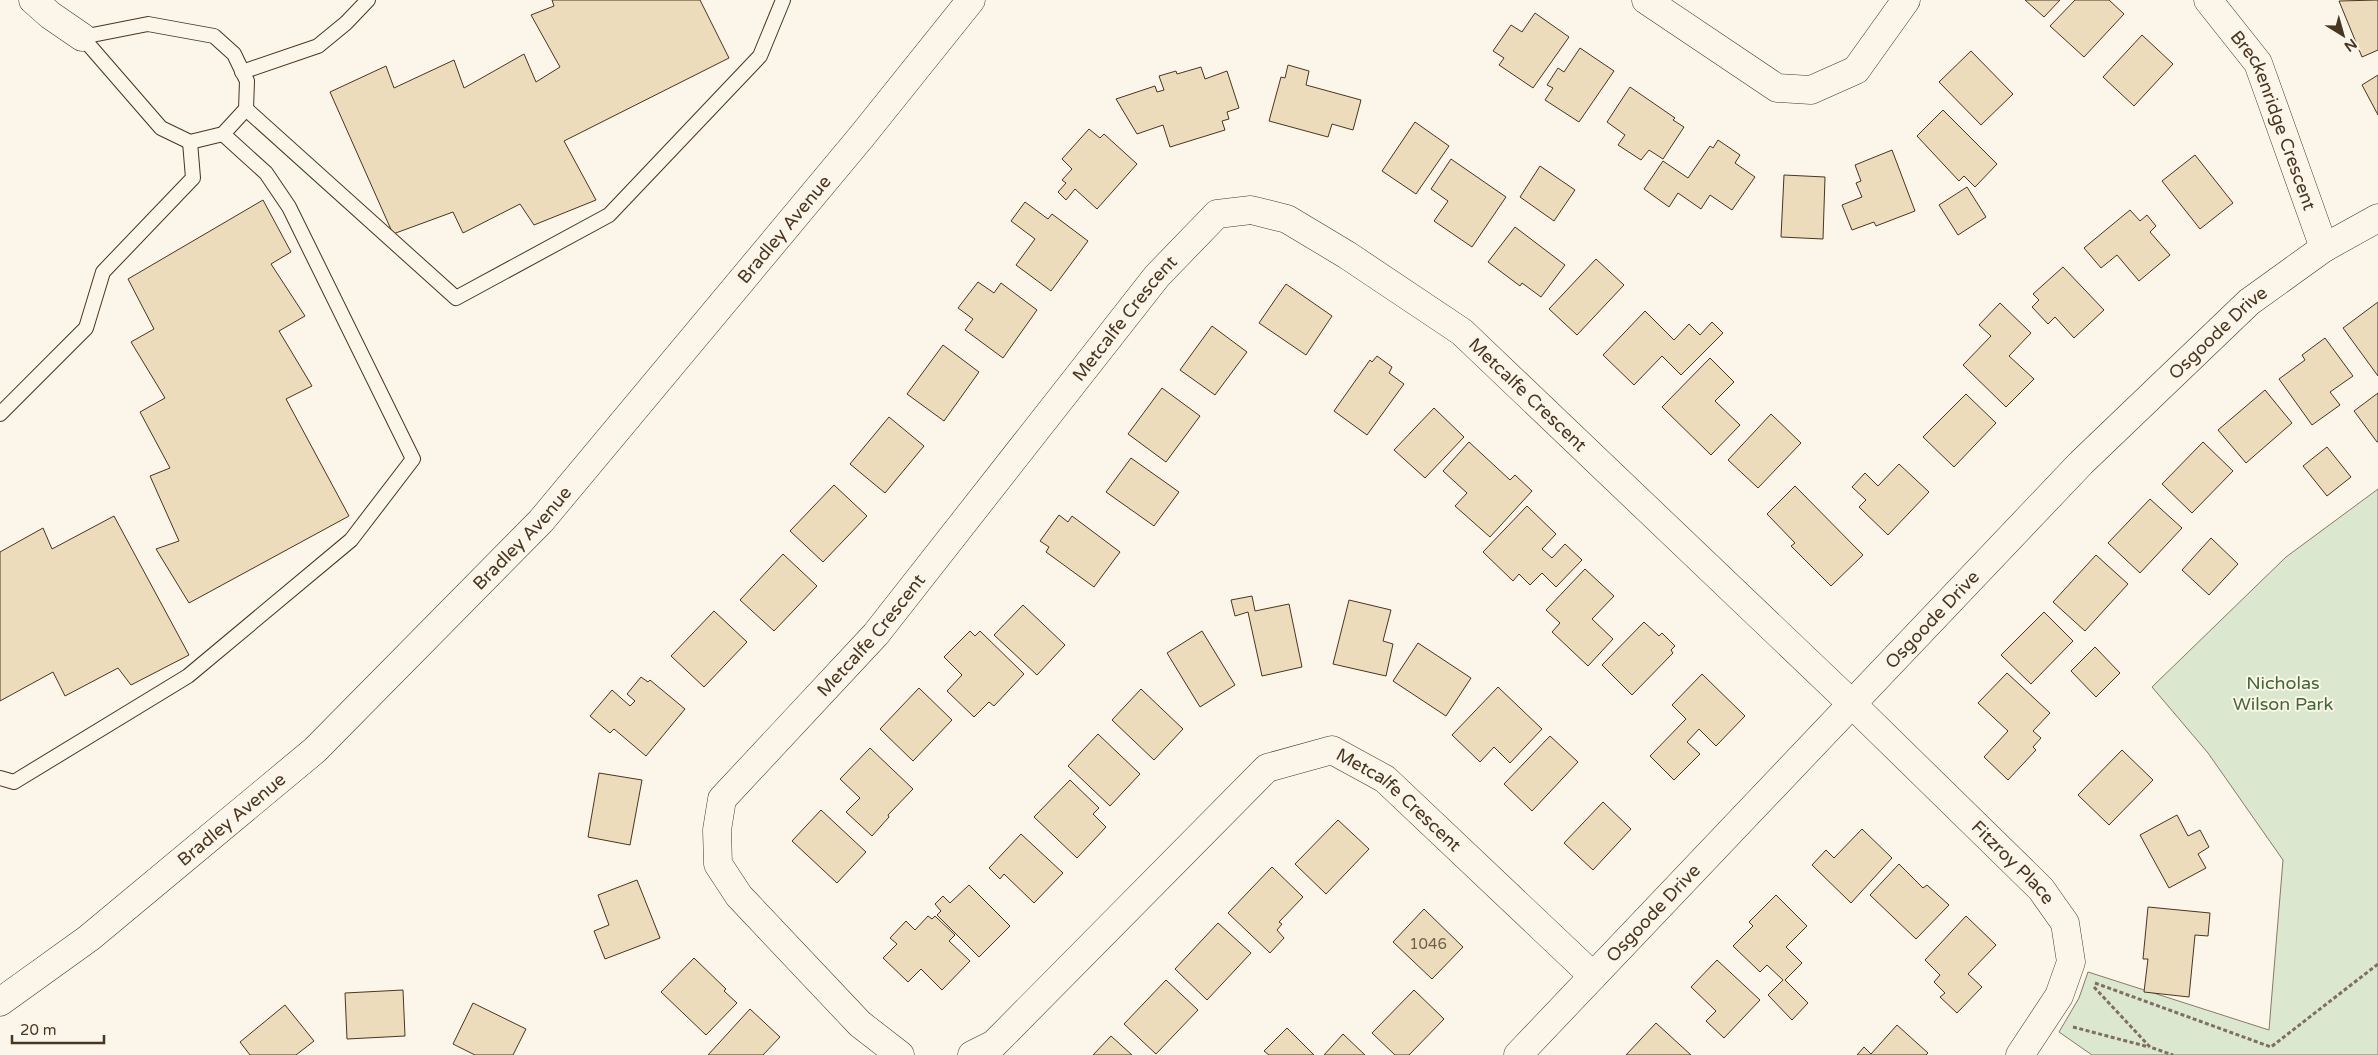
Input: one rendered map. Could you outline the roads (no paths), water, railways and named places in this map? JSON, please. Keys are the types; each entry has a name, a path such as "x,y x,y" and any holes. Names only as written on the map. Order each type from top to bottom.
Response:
{"street":[{"path":"33,0 50,15 82,37"},
{"name":"Bradley Avenue","path":"0,1002 89,938 315,750 541,521 862,136 971,0"},
{"path":"1646,0 1777,88 1810,90 1856,70 1906,0"},
{"name":"Breckenridge Crescent","path":"2208,0 2258,63 2324,248"},
{"name":"Metcalfe Crescent","path":"900,1055 860,1024 739,896 718,864 717,830 722,799 876,634 1157,276 1217,214 1251,210 1287,219 1347,255 1462,332 1852,704"},
{"name":"Osgoode Drive","path":"1518,1055 2081,463 2249,302 2324,248 2378,218"},
{"name":"Fitzroy Place","path":"1852,704 2041,889 2066,923 2071,962 2059,996 2020,1055"},
{"name":"Metcalfe Crescent","path":"972,1055 994,1044 1267,768 1332,750 1385,779 1593,976"}],"lane":[{"path":"242,72 318,46 346,23 368,0"},
{"path":"246,109 456,298 609,215 760,56 783,0"},
{"path":"148,24 214,36 234,54 242,72 247,81 246,109 222,134 190,142 161,128 82,37 148,24"},
{"path":"0,778 14,782 188,676 350,540 413,459 289,207 266,173 222,134"},
{"path":"0,414 86,328 103,272 192,178 190,142"}],"park label":[{"name":"Nicholas Wilson Park","path":"2283,693"}]}
